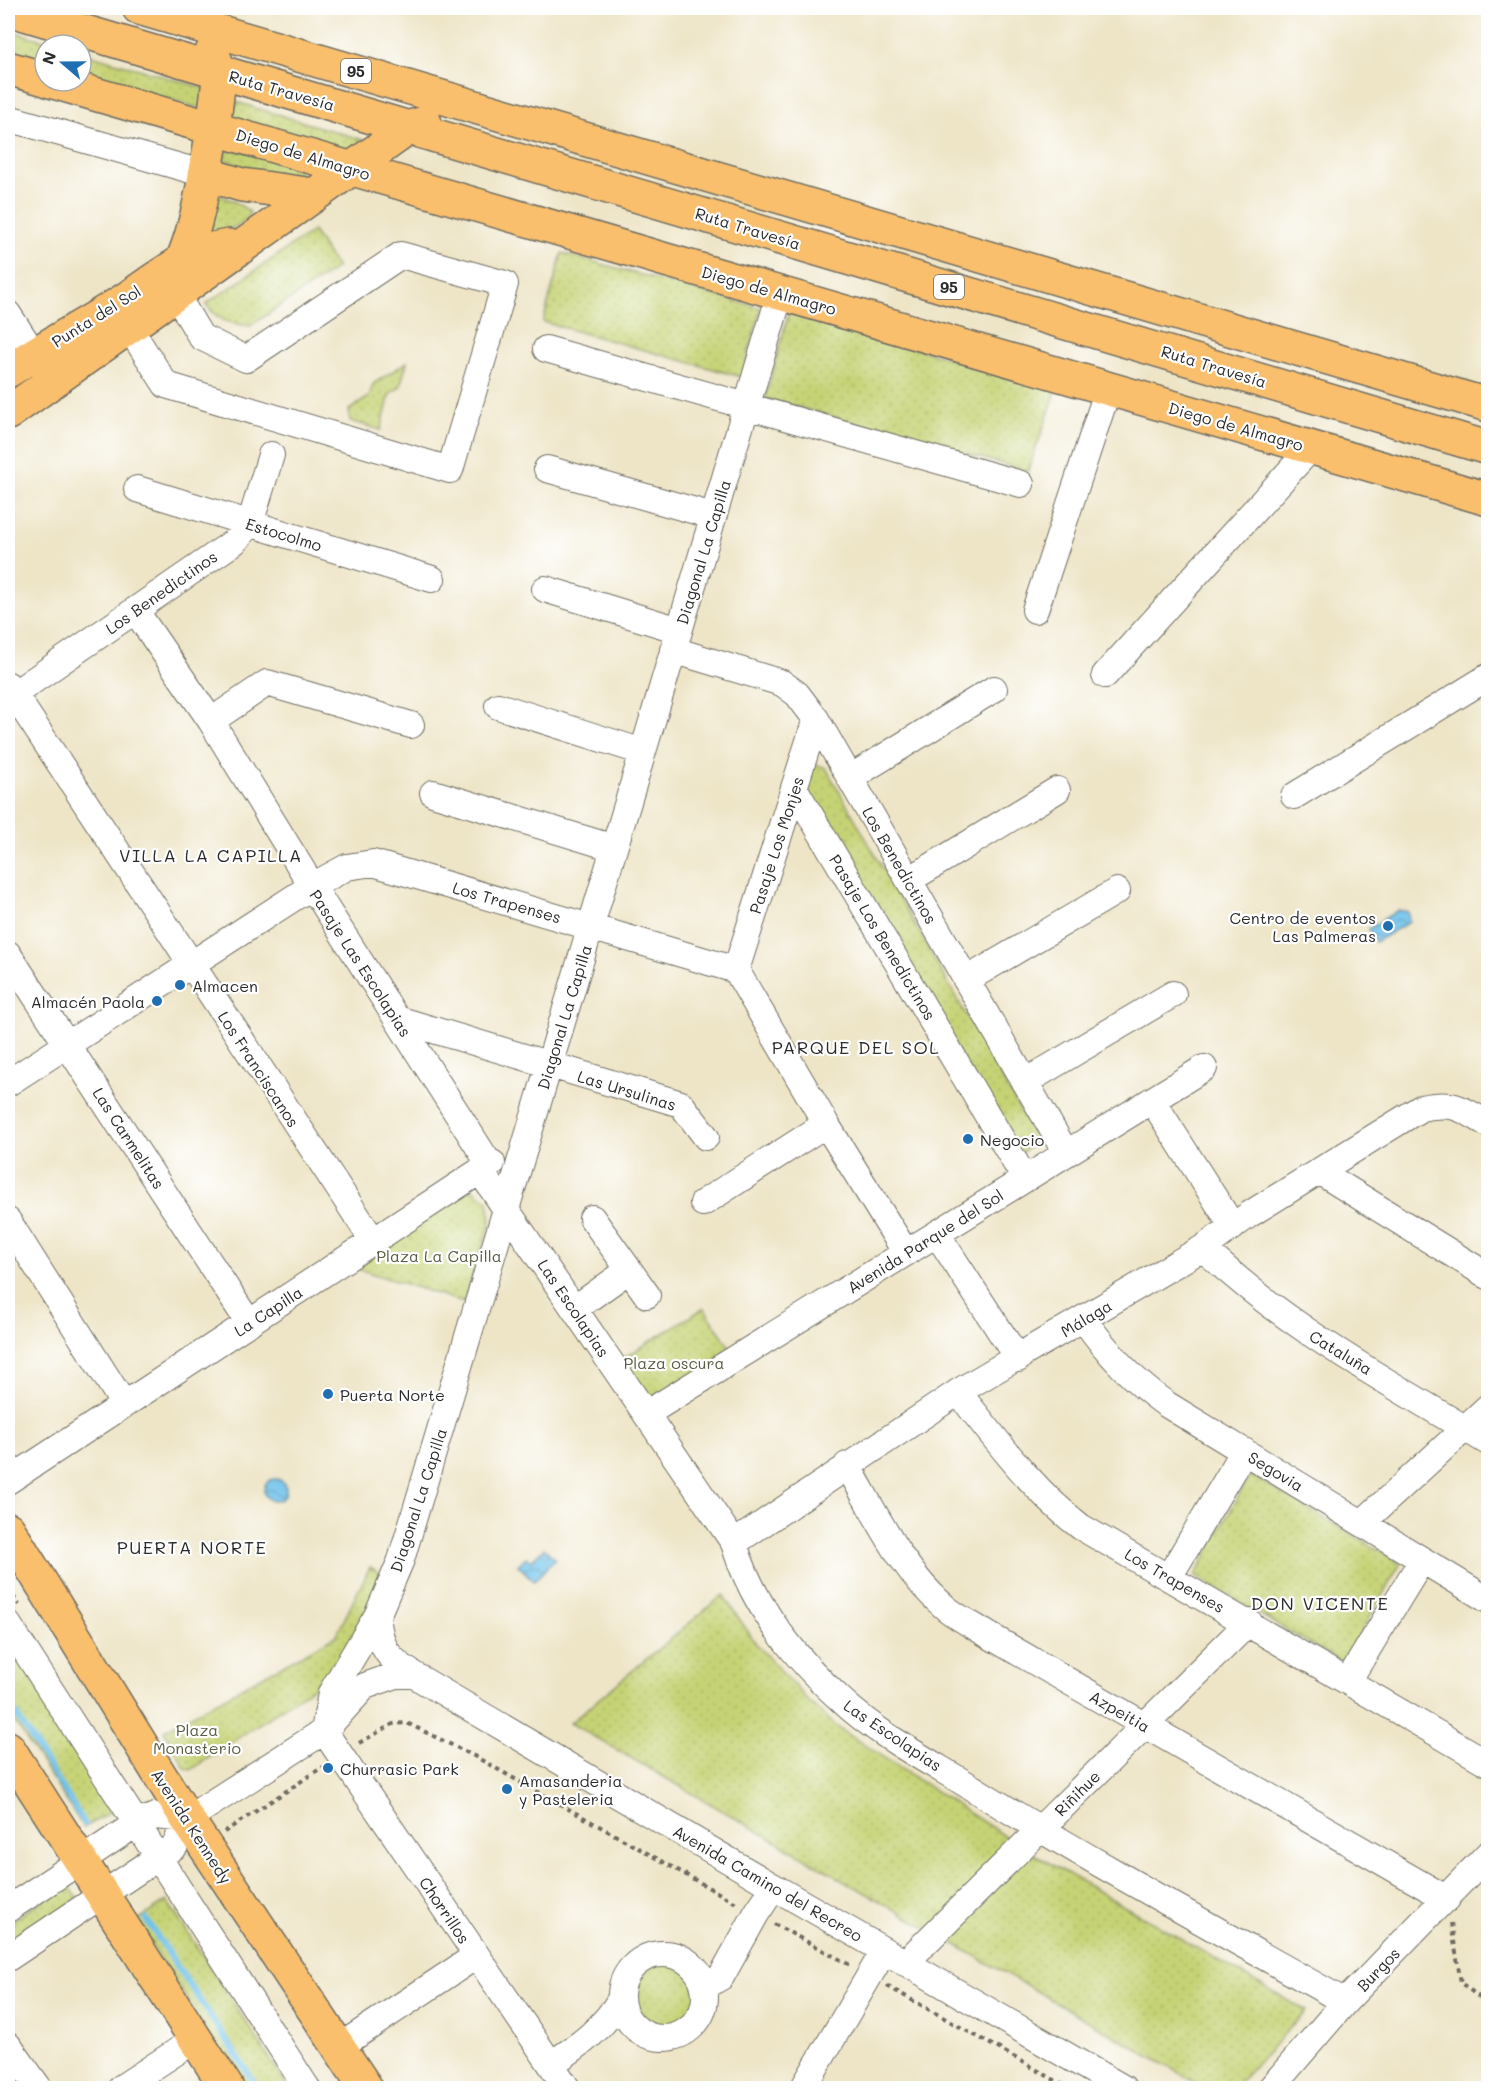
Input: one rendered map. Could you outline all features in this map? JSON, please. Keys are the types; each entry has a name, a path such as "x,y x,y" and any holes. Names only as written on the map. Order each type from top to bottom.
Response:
{"main road":[{"name":"95","path":"139,8 1488,405"},
{"name":"Ruta Travesía","path":"8,9 1488,448"},
{"path":"189,22 205,40 220,72"},
{"path":"8,68 33,76"},
{"name":"Punta del Sol","path":"167,298 184,259 205,174 220,72"},
{"name":"Diego de Almagro","path":"92,93 1488,499"},
{"path":"410,127 465,116 522,120"},
{"name":"Punta del Sol","path":"8,412 410,127"},
{"path":"205,174 242,185 319,192 320,170 308,156"},
{"path":"242,185 266,205 256,236"},
{"name":"Punta del Sol","path":"21,362 123,301 184,259 202,251 256,236"},
{"name":"Avenida Kennedy","path":"8,1528 195,1832 366,2088"},
{"path":"8,1748 227,2088"}],"street":[{"path":"8,118 205,174"},
{"path":"128,326 166,385 450,470 505,284 401,255 246,360 201,337 167,298"},
{"name":"Diagonal La Capilla","path":"324,1731 331,1693 378,1616 401,1560 780,294"},
{"path":"8,314 21,362 61,376"},
{"path":"546,349 1021,484"},
{"path":"1035,610 1108,389"},
{"path":"1106,675 1311,448"},
{"name":"Los Benedictinos","path":"10,692 234,542 250,524 271,455"},
{"path":"547,469 713,516"},
{"name":"Estocolmo","path":"137,489 432,579"},
{"name":"Los Benedictinos","path":"545,590 782,683 797,694 816,719 1066,1153"},
{"name":"Pasaje Las Escolapias","path":"135,610 211,722 397,1019 485,1168"},
{"path":"1294,796 1488,677"},
{"path":"211,722 267,682 411,725"},
{"path":"850,778 994,689"},
{"name":"Los Franciscanos","path":"10,692 374,1242"},
{"path":"498,706 643,752"},
{"name":"Pasaje Los Monjes","path":"736,970 816,719"},
{"name":"Pasaje Los Benedictinos","path":"795,789 1025,1179"},
{"path":"909,880 1057,790"},
{"path":"433,794 614,848"},
{"name":"Los Trapenses","path":"8,1083 312,886 347,867 373,863 736,970"},
{"path":"966,980 1117,891"},
{"name":"Las Carmelitas","path":"8,954 249,1323"},
{"path":"736,970 826,1124 906,1253"},
{"path":"1025,1082 1173,994"},
{"name":"Las Ursulinas","path":"397,1019 549,1067 681,1104 706,1137"},
{"name":"Avenida Parque del Sol","path":"646,1414 1204,1068"},
{"path":"1152,1100 1233,1227"},
{"name":"Málaga","path":"734,1543 958,1392 1018,1359 1203,1248 1421,1108 1443,1103 1465,1110 1488,1124"},
{"path":"703,1203 826,1124"},
{"name":"La Capilla","path":"8,1481 374,1242 527,1139"},
{"name":"Las Escolapias","path":"485,1168 506,1210 734,1543 741,1566 774,1628 840,1700 889,1736 1040,1830 1345,2002"},
{"path":"1320,1172 1488,1276"},
{"path":"592,1218 647,1295"},
{"path":"8,1221 123,1404"},
{"path":"937,1234 1018,1359"},
{"name":"Cataluña","path":"1203,1248 1231,1275 1294,1323 1488,1442"},
{"path":"574,1309 629,1270"},
{"name":"Segovia","path":"1084,1319 1115,1361 1148,1392 1488,1600"},
{"name":"Los Trapenses","path":"958,1392 1003,1448 1058,1509 1081,1527 1249,1622 1488,1763"},
{"path":"1362,1523 1488,1407"},
{"path":"1169,1577 1244,1451"},
{"name":"Azpeitia","path":"847,1465 917,1578 947,1609 1145,1726 1447,1899"},
{"path":"1348,1681 1422,1560"},
{"path":"378,1616 370,1651 372,1666 381,1679"},
{"name":"Avenida Camino del Recreo","path":"378,1616 382,1645 391,1660 414,1675 894,1957 1123,2088"},
{"name":"Riñihue","path":"807,2087 869,1976 1040,1830 1249,1622"},
{"path":"8,1624 307,2088"},
{"path":"8,1958 195,1832 324,1731 364,1686 381,1679 414,1675"},
{"name":"Chorrillos","path":"324,1731 567,2088"},
{"path":"8,1909 136,1824 155,1816 195,1832"},
{"name":"Burgos","path":"1271,2088 1345,2002 1488,1854"},
{"path":"704,1987 721,1977 756,1914 774,1887"},
{"path":"665,1954 678,1957 690,1964 699,1974 704,1987 705,2001 701,2015 682,2034 668,2038 654,2038 641,2033 631,2024 624,2012 621,1998 623,1984 629,1972 639,1962 651,1956 665,1954"},
{"path":"339,2047 476,1956"},
{"path":"551,2064 572,2051 610,2018 621,1998"},
{"path":"120,2088 195,2039"},
{"path":"8,2045 39,2088"}],"path":[{"path":"195,1832 340,1756 380,1730 393,1724 407,1724 474,1756 1069,2088"},
{"path":"1447,1899 1461,1983 1488,2004"}],"green space":[{"path":"8,30 33,37 33,56 8,49"},
{"path":"93,56 207,89 202,109 93,76"},
{"path":"236,102 370,142 348,154 231,119"},
{"path":"228,146 296,167 304,181 288,182 224,160"},
{"path":"219,195 250,212 246,222 199,243 211,201"},
{"path":"313,231 337,268 250,326 225,321 215,315 206,304"},
{"path":"562,253 761,308 742,377 543,322"},
{"path":"789,312 1057,389 1028,471 765,398"},
{"path":"407,362 400,387 390,394 381,430 350,421 349,410 369,397 373,384"},
{"path":"810,762 826,768 1038,1142 1018,1155 803,786"},
{"name":"Plaza La Capilla","path":"471,1188 488,1201 491,1222 463,1302 354,1268"},
{"name":"Plaza oscura","path":"704,1308 737,1358 646,1414 612,1365"},
{"path":"1250,1475 1401,1563 1343,1663 1195,1576"},
{"name":"Plaza Monasterio","path":"370,1567 384,1575 339,1664 322,1681 191,1770 185,1768 164,1730 336,1636"},
{"path":"723,1595 757,1645 811,1704 841,1730 1025,1849 1306,2011 1234,2088 1205,2088 570,1723"},
{"path":"8,1641 115,1809 84,1828 8,1711"},
{"path":"68,1884 80,1902 8,1949 8,1923"},
{"path":"167,1901 289,2088 245,2088 136,1921"},
{"path":"662,1960 682,1966 692,1976 698,1996 692,2016 682,2026 662,2032 642,2026 632,2016 626,1996 632,1976 642,1966"}],"water":[{"name":"Centro de eventos Las Palmeras","path":"1398,910 1408,912 1409,922 1375,942 1368,929"},
{"path":"271,1479 279,1479 286,1486 286,1494 279,1501 271,1501 264,1494 264,1486"},
{"path":"544,1548 555,1559 534,1581 518,1565 526,1557 531,1561"}],"waterway":[{"path":"8,1701 85,1824"},
{"path":"146,1919 258,2088"}],"place":[{"name":"Centro de eventos Las Palmeras","path":"1388,926"},
{"name":"Almacen","path":"180,985"},
{"name":"Almacén Paola","path":"157,1001"},
{"name":"Negocio","path":"968,1139"},
{"name":"Puerta Norte","path":"328,1394"},
{"name":"Churrasic Park","path":"328,1768"},
{"name":"Amasanderia y Pasteleria","path":"507,1789"}],"district":[{"name":"VILLA LA CAPILLA","path":"211,855"},
{"name":"PARQUE DEL SOL","path":"856,1047"},
{"name":"PUERTA NORTE","path":"192,1547"},
{"name":"DON VICENTE","path":"1320,1603"}]}
